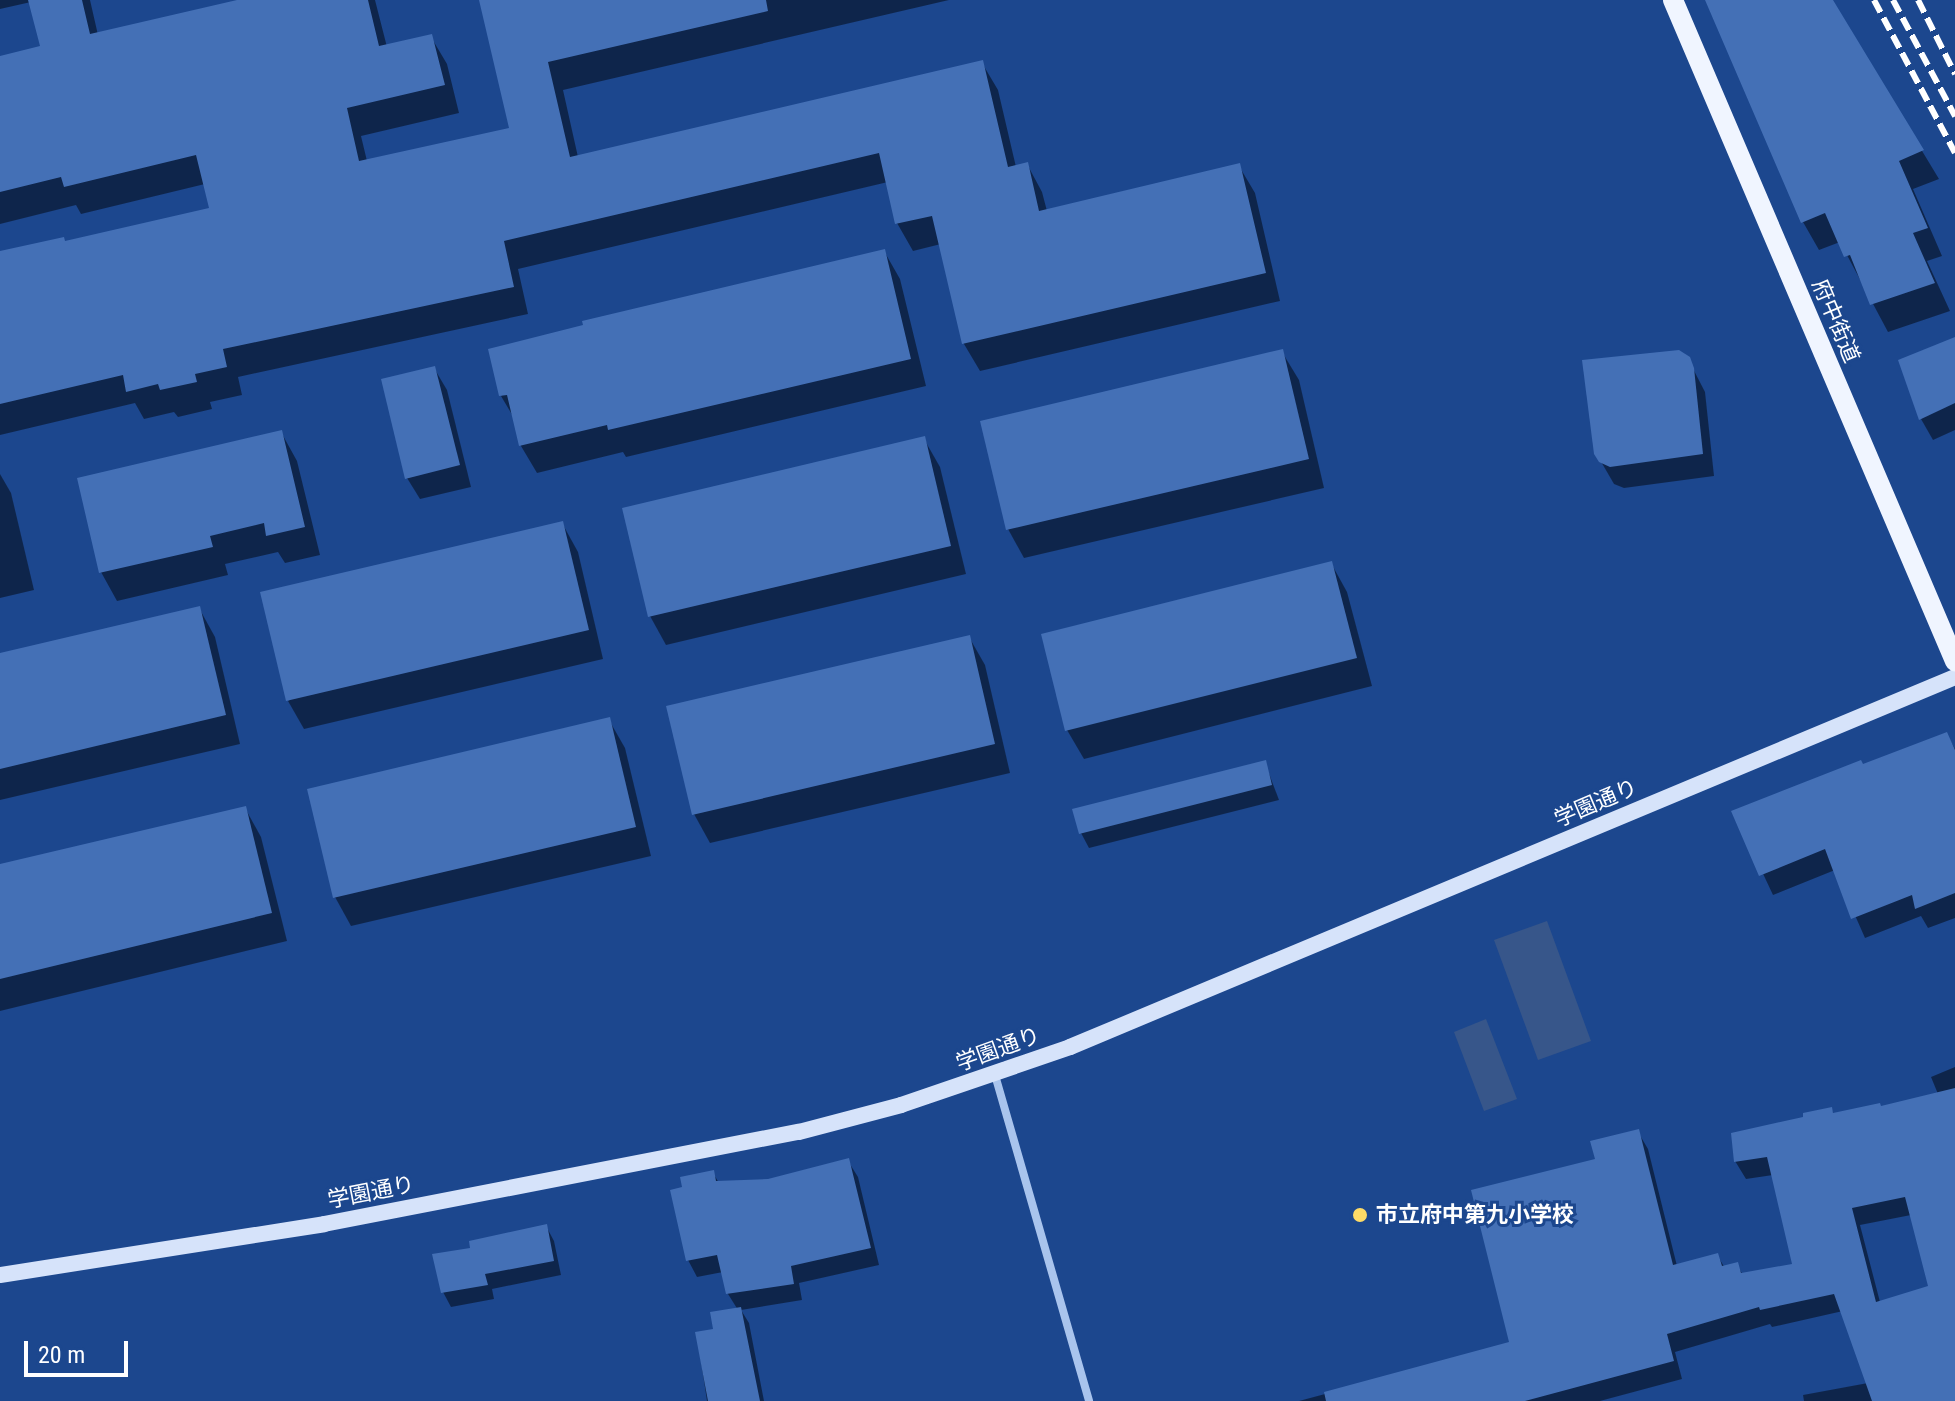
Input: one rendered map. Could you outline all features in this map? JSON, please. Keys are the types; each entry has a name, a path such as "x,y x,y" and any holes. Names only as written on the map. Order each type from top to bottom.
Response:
{"main road":[{"name":"府中街道","path":"1673,0 1955,661"}],"street":[{"name":"学園通り","path":"0,1275 324,1224 799,1132 901,1105 995,1075 1278,961 1955,677"},
{"path":"995,1075 1089,1401"}],"water":[{"path":"1547,921 1591,1041 1538,1060 1494,940"},
{"path":"1486,1019 1517,1099 1484,1111 1454,1032"}],"building":[{"path":"28,0 82,0 90,34 237,0 368,0 379,46 432,34 445,85 347,108 359,161 509,128 479,0 766,0 768,11 548,62 570,157 983,60 1008,167 1028,162 1039,211 1240,163 1266,273 962,344 932,216 895,224 879,153 504,241 514,287 223,349 227,367 195,374 197,382 160,390 158,384 126,392 123,375 0,404 0,251 64,237 65,241 209,208 196,155 64,187 61,177 0,192 0,56 40,46"},
{"path":"1705,0 1833,0 1924,150 1899,161 1928,228 1913,233 1935,283 1870,305 1850,255 1844,257 1825,213 1801,223"},
{"path":"885,249 911,359 608,430 607,425 519,446 507,395 499,396 488,349 583,325 582,321"},
{"path":"1955,337 1955,403 1919,420 1898,360"},
{"path":"1283,349 1309,459 1006,530 980,421"},
{"path":"1679,350 1690,357 1694,368 1703,454 1610,467 1599,462 1594,454 1582,360"},
{"path":"435,366 460,465 405,479 381,379"},
{"path":"282,430 305,527 266,536 264,523 210,536 213,547 99,573 77,478"},
{"path":"925,436 951,546 648,617 622,508"},
{"path":"563,521 589,630 286,701 260,592"},
{"path":"1332,561 1357,658 1065,731 1041,634"},
{"path":"200,606 226,715 0,769 0,653"},
{"path":"970,635 995,744 692,815 666,706"},
{"path":"610,717 636,827 333,898 307,789"},
{"path":"1947,732 1955,750 1955,893 1915,909 1912,895 1851,919 1825,849 1759,876 1731,811 1861,760 1863,764"},
{"path":"1266,760 1272,785 1079,834 1072,809"},
{"path":"246,806 272,913 0,979 0,864"},
{"path":"1955,1088 1955,1401 1872,1401 1834,1294 1760,1310 1759,1307 1667,1334 1674,1361 1525,1401 1326,1401 1324,1392 1509,1342 1471,1190 1595,1159 1590,1141 1639,1129 1673,1265 1718,1253 1722,1266 1738,1262 1741,1273 1792,1264 1767,1157 1734,1162 1731,1133 1803,1117 1803,1113 1832,1107 1833,1113 1880,1103 1881,1106","holes":["1905,1197 1928,1286 1876,1302 1852,1208"]},
{"path":"849,1158 871,1248 791,1266 794,1284 726,1294 717,1255 686,1261 670,1190 682,1187 680,1177 714,1170 716,1181 768,1179"},
{"path":"547,1224 554,1261 485,1274 488,1285 441,1293 432,1254 470,1248 469,1241"},
{"path":"741,1307 760,1401 708,1401 695,1332 713,1329 710,1312"}],"railway":[{"path":"1874,0 1955,153"},
{"path":"1893,0 1955,116"},
{"path":"1918,0 1955,74"}],"place":[{"name":"市立府中第九小学校","path":"1360,1215"}]}
